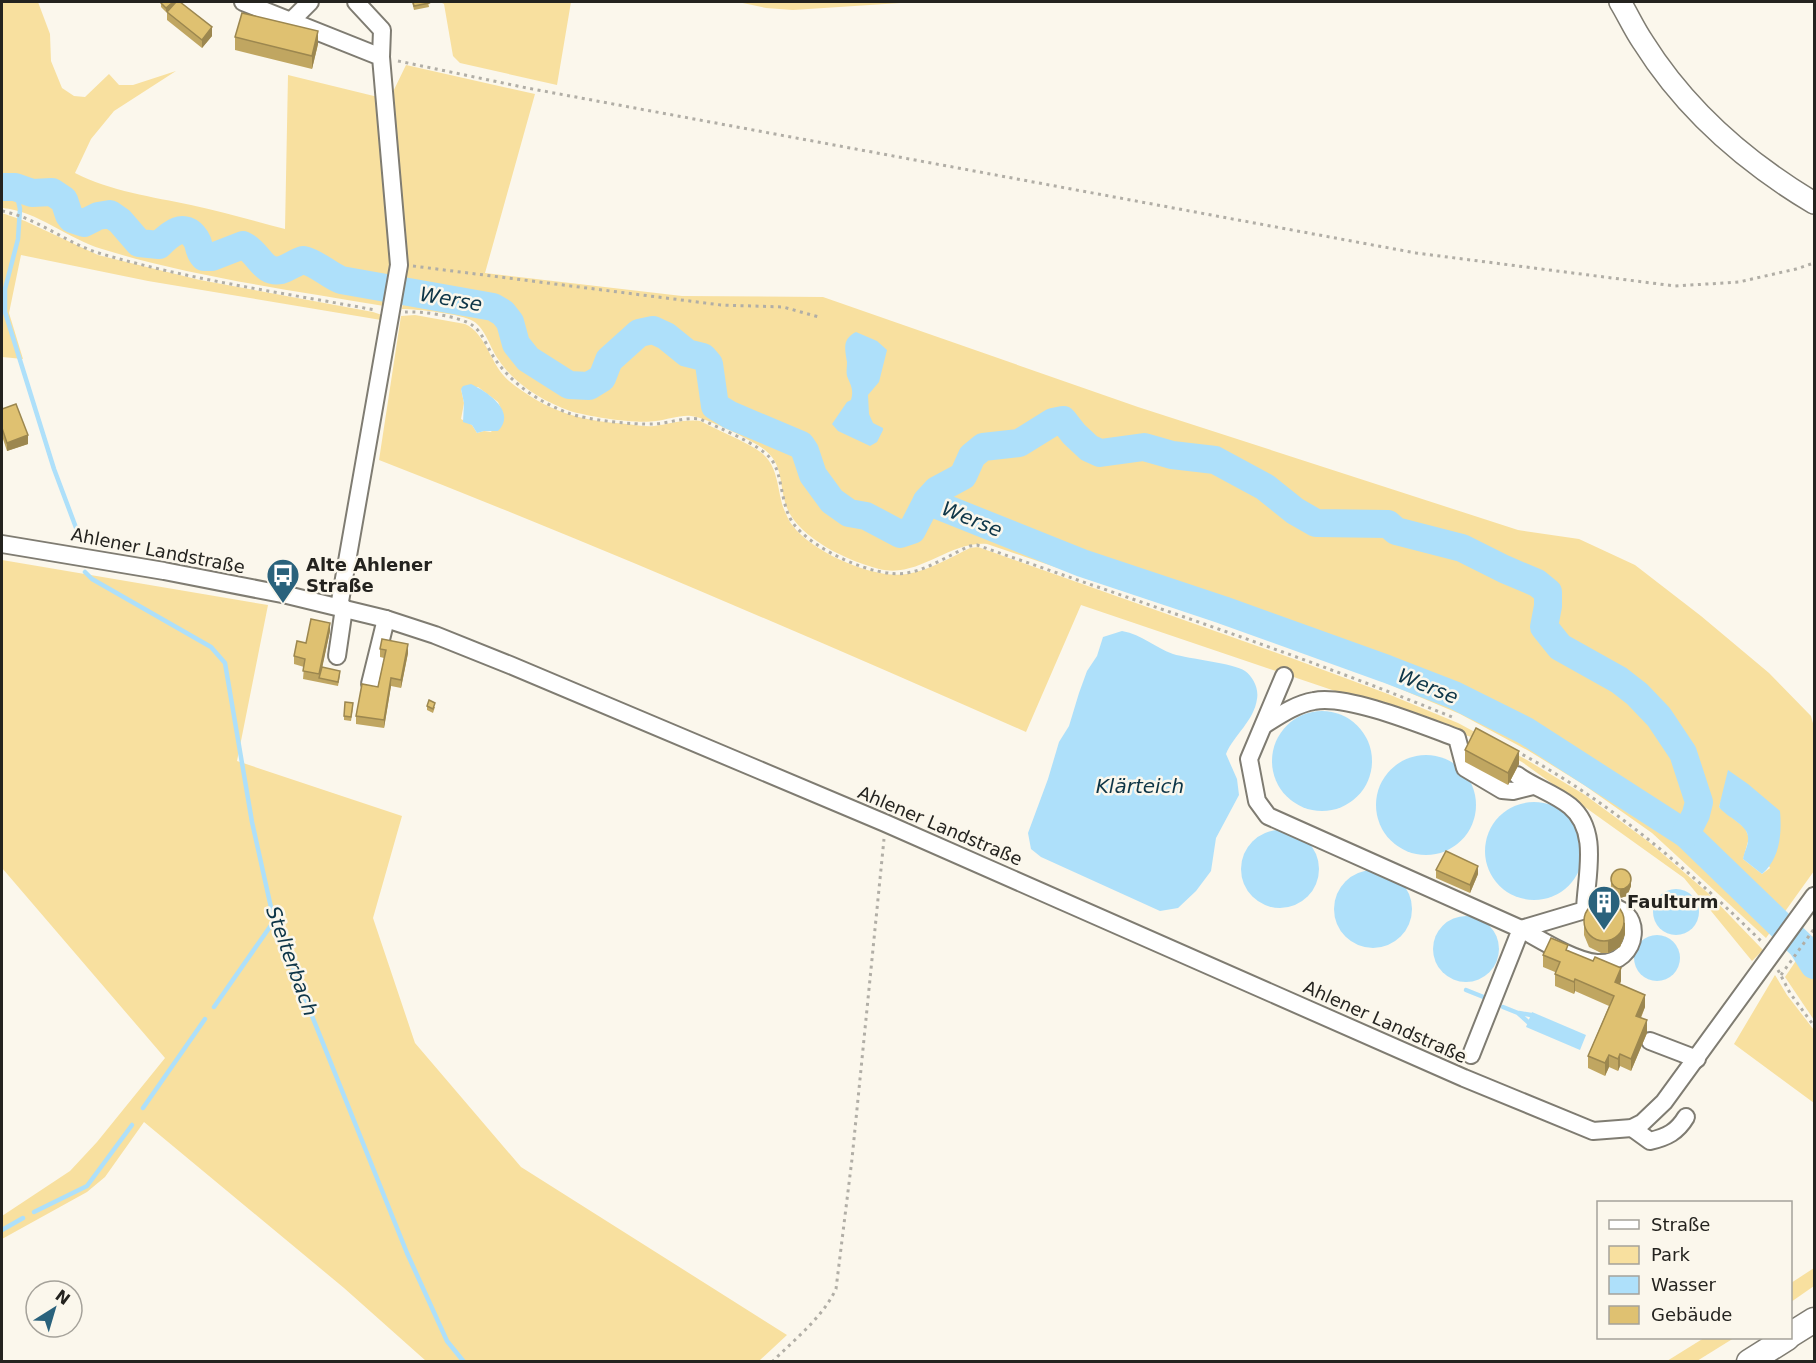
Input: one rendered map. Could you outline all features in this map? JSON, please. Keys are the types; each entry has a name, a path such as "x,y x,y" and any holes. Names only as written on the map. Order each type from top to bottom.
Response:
{"highway":[{"path":"1792,1334 1815,1320"},
{"path":"1749,1362 1785,1339"}],"main road":[{"path":"1620,2 1642,41 1671,81 1705,118 1740,153 1787,187 1815,203"}],"street":[{"path":"243,2 381,57"},
{"path":"291,21 310,2"},
{"path":"337,656 341,608 399,269 381,57 382,30 356,2"},
{"name":"Ahlener Landstraße","path":"2,544 164,571 341,608 435,635 885,823 1464,1078 1593,1131 1632,1128"},
{"path":"370,684 386,620"},
{"path":"1284,676 1249,759 1257,801 1268,816 1521,929 1574,956 1594,963 1612,963 1624,954 1632,943 1634,928 1630,918 1619,909 1604,906 1521,929"},
{"path":"1264,725 1288,710 1315,700 1339,702 1384,712 1457,738 1465,768 1502,790 1513,791 1533,786"},
{"path":"1517,775 1571,807 1584,827 1590,854 1585,910"},
{"path":"1686,1117 1679,1129 1665,1138 1650,1141 1632,1128 1642,1123 1664,1102 1815,896"},
{"path":"1471,1055 1521,929"},
{"path":"1650,1041 1697,1059"}],"path":[{"path":"381,57 539,90 1416,253 1676,286 1739,282 1815,263"},
{"path":"2,211 26,218 99,253 201,277 391,310 416,311 465,321 479,330 494,358 508,377 530,394 568,413 594,419 653,424 689,418 700,419 764,452 773,461 785,508 794,524 816,543 849,561 879,572 904,573 922,569 970,546 977,545 1388,690 1458,720"},
{"path":"399,269 721,305 783,307 819,317"},
{"path":"1508,746 1582,790 1650,839 1716,897 1774,952 1781,975 1790,993 1815,1026"},
{"path":"772,1362 818,1318 829,1304 836,1289 852,1159 885,823"},
{"path":"1781,975 1813,930"}],"green space":[{"path":"2,2 38,2 50,34 51,61 62,88 74,96 85,97 109,74 119,85 133,85 176,71 114,111 91,139 75,173 132,193 285,229 288,75 378,97 390,262 384,306 242,282 136,259 77,239 28,214 2,208"},
{"path":"440,2 571,2 557,85 460,63 453,56 444,4"},
{"path":"738,2 916,2 793,10 766,8"},
{"path":"406,65 535,94 485,273 682,296 823,297 1138,407 1518,530 1579,539 1635,565 1769,673 1811,716 1814,727 1814,871 1766,938 1652,833 1584,785 1529,751 1460,714 1297,649 987,544 959,548 907,569 894,571 867,565 826,547 802,529 787,508 778,469 771,456 759,446 740,436 698,417 682,416 637,422 589,416 570,411 540,397 512,376 495,355 481,329 473,321 450,314 402,309 407,278 404,267 390,98","holes":["1727,782 1770,868 1762,874 1743,859 1749,838 1745,828 1719,807"]},
{"path":"2,213 25,221 98,255 200,280 373,312 382,315 381,320 148,281 21,255 9,313 23,359 2,357"},
{"path":"415,315 465,324 484,342 497,367 509,381 536,400 564,413 594,420 644,426 700,421 752,447 764,455 773,468 783,507 792,525 814,545 845,562 878,573 907,574 931,567 970,548 978,547 1294,659 1458,723 1527,760 1585,795 1649,842 1708,893 1763,950 1752,961 1684,878 1522,762 1477,739 1081,605 1026,732 704,593 379,460 401,316","holes":["478,387 498,402 503,413 491,432 477,433 472,425 461,419 464,403 461,389"]},
{"path":"2,560 268,605 237,761 402,816 373,918 415,1043 521,1167 787,1335 759,1361 426,1361 344,1288 144,1122 105,1177 87,1192 2,1239 2,1216 70,1171 97,1142 165,1058 2,868"},
{"path":"1814,934 1814,1020 1785,977"},
{"path":"1775,975 1814,1030 1814,1103 1734,1044"},
{"path":"1814,1268 1814,1286 1792,1301 1792,1282"},
{"path":"1702,1339 1732,1339 1697,1361 1667,1361"}],"water":[{"path":"856,332 877,341 887,350 879,382 868,395 869,414 873,423 883,428 877,442 870,446 838,431 832,424 847,402 851,400 846,341"},
{"path":"471,384 498,403 504,417 503,424 498,431 477,433 472,425 463,422 464,403 461,389"},
{"name":"Klärteich","path":"1122,631 1136,635 1173,654 1239,668 1251,676 1257,691 1252,714 1226,754 1237,779 1239,795 1216,838 1211,871 1196,891 1178,908 1160,911 1041,857 1031,849 1028,833 1059,742 1069,726 1087,671 1097,656 1103,637"},
{"path":"1322,711 1341,715 1357,726 1368,742 1372,761 1368,780 1357,796 1341,807 1322,811 1303,807 1287,796 1276,780 1272,761 1276,742 1287,726 1303,715"},
{"path":"1426,755 1454,763 1468,777 1476,805 1468,833 1454,847 1426,855 1398,847 1384,833 1376,805 1384,777 1398,763"},
{"path":"1728,770 1780,811 1781,828 1776,853 1773,861 1762,874 1743,859 1748,842 1745,830 1719,807"},
{"path":"1534,802 1553,806 1569,816 1579,832 1583,851 1579,870 1569,886 1553,896 1534,900 1515,896 1499,886 1489,870 1485,851 1489,832 1499,816 1515,806"},
{"path":"1280,830 1295,833 1307,842 1316,854 1319,869 1316,884 1307,896 1295,905 1280,908 1265,905 1253,896 1244,884 1241,869 1244,854 1253,842 1265,833"},
{"path":"1373,870 1388,873 1405,887 1412,909 1409,924 1395,941 1373,948 1358,945 1341,931 1334,909 1337,894 1351,877"},
{"path":"1676,889 1692,896 1699,912 1692,928 1676,935 1660,928 1653,912 1660,896"},
{"path":"1460,916 1472,916 1484,921 1494,931 1499,949 1497,962 1484,977 1472,982 1460,982 1448,977 1438,967 1433,955 1433,943 1438,931 1448,921"},
{"path":"1657,935 1673,942 1680,958 1673,974 1657,981 1641,974 1634,958 1641,942"},
{"path":"1532,1012 1586,1035 1580,1050 1526,1027"}],"building":[{"path":"162,2 173,2 166,8"},
{"path":"176,2 180,2 212,27 202,40 167,12"},
{"path":"413,2 428,2 429,3 414,6"},
{"path":"242,13 318,31 312,56 235,37"},
{"path":"16,404 28,435 7,443 2,428 2,409"},
{"path":"311,619 330,623 319,674 303,671 305,659 294,656 297,641 306,643"},
{"path":"382,639 408,644 401,680 391,678 384,720 356,716 362,684 378,687 386,650 380,649"},
{"path":"322,667 340,671 338,682 319,678"},
{"path":"429,700 435,703 433,709 427,706"},
{"path":"345,702 353,703 351,717 344,716"},
{"path":"1476,728 1519,751 1508,773 1465,750"},
{"path":"1446,851 1478,866 1470,885 1436,870"},
{"path":"1621,869 1628,872 1631,879 1628,886 1621,889 1614,886 1611,879 1614,872"},
{"name":"Faulturm","path":"1604,901 1612,902 1618,907 1623,913 1623,929 1618,935 1612,940 1604,941 1596,940 1590,935 1585,929 1584,921 1585,913 1590,907 1596,902"},
{"path":"1551,938 1568,945 1566,950 1593,961 1595,957 1621,968 1615,982 1645,995 1636,1016 1647,1020 1631,1059 1620,1054 1618,1059 1609,1055 1605,1063 1588,1056 1614,996 1575,979 1574,982 1555,974 1560,962 1543,955"}],"waterway":[{"name":"Werse","path":"2,187 15,187 32,193 52,192 64,200 72,219 84,223 98,216 110,214 120,221 139,243 159,245 172,234 182,230 187,231 196,239 204,257 212,257 243,245 269,269 281,270 303,260 341,280 493,307 503,313 510,322 516,344 528,359 569,385 589,386 602,378 609,360 639,333 653,330 666,336 687,353 703,357 709,364 715,406 730,415 801,445 813,475 832,501 849,513 866,516 900,534 912,530 927,501 1082,563 1223,610 1387,669 1454,695 1526,731 1686,834 1802,946 1814,965"},
{"path":"15,187 20,209 18,239 5,289 5,312 54,469 81,541"},
{"path":"927,501 937,490 963,476 972,456 983,447 1019,443 1053,422 1063,420 1089,448 1100,453 1144,447 1172,455 1215,460 1265,487 1295,511 1316,523 1388,524 1396,531 1462,548 1537,583 1548,592 1544,627 1560,647 1619,680 1637,694 1659,717 1683,753 1699,802 1686,834"},
{"name":"Stelterbach","path":"85,572 92,579 211,647 225,663 252,822 274,921 407,1253 447,1341 464,1362"},
{"path":"214,1007 274,921"},
{"path":"1466,990 1486,998"},
{"path":"1503,1007 1518,1013 1528,1022"},
{"path":"1519,1013 1531,1015"},
{"path":"143,1108 205,1019"},
{"path":"34,1212 87,1186 132,1125"},
{"path":"2,1230 23,1218"}],"place":[{"name":"Alte Ahlener Straße","path":"283,604"},
{"name":"Faulturm","path":"1604,931"}]}
